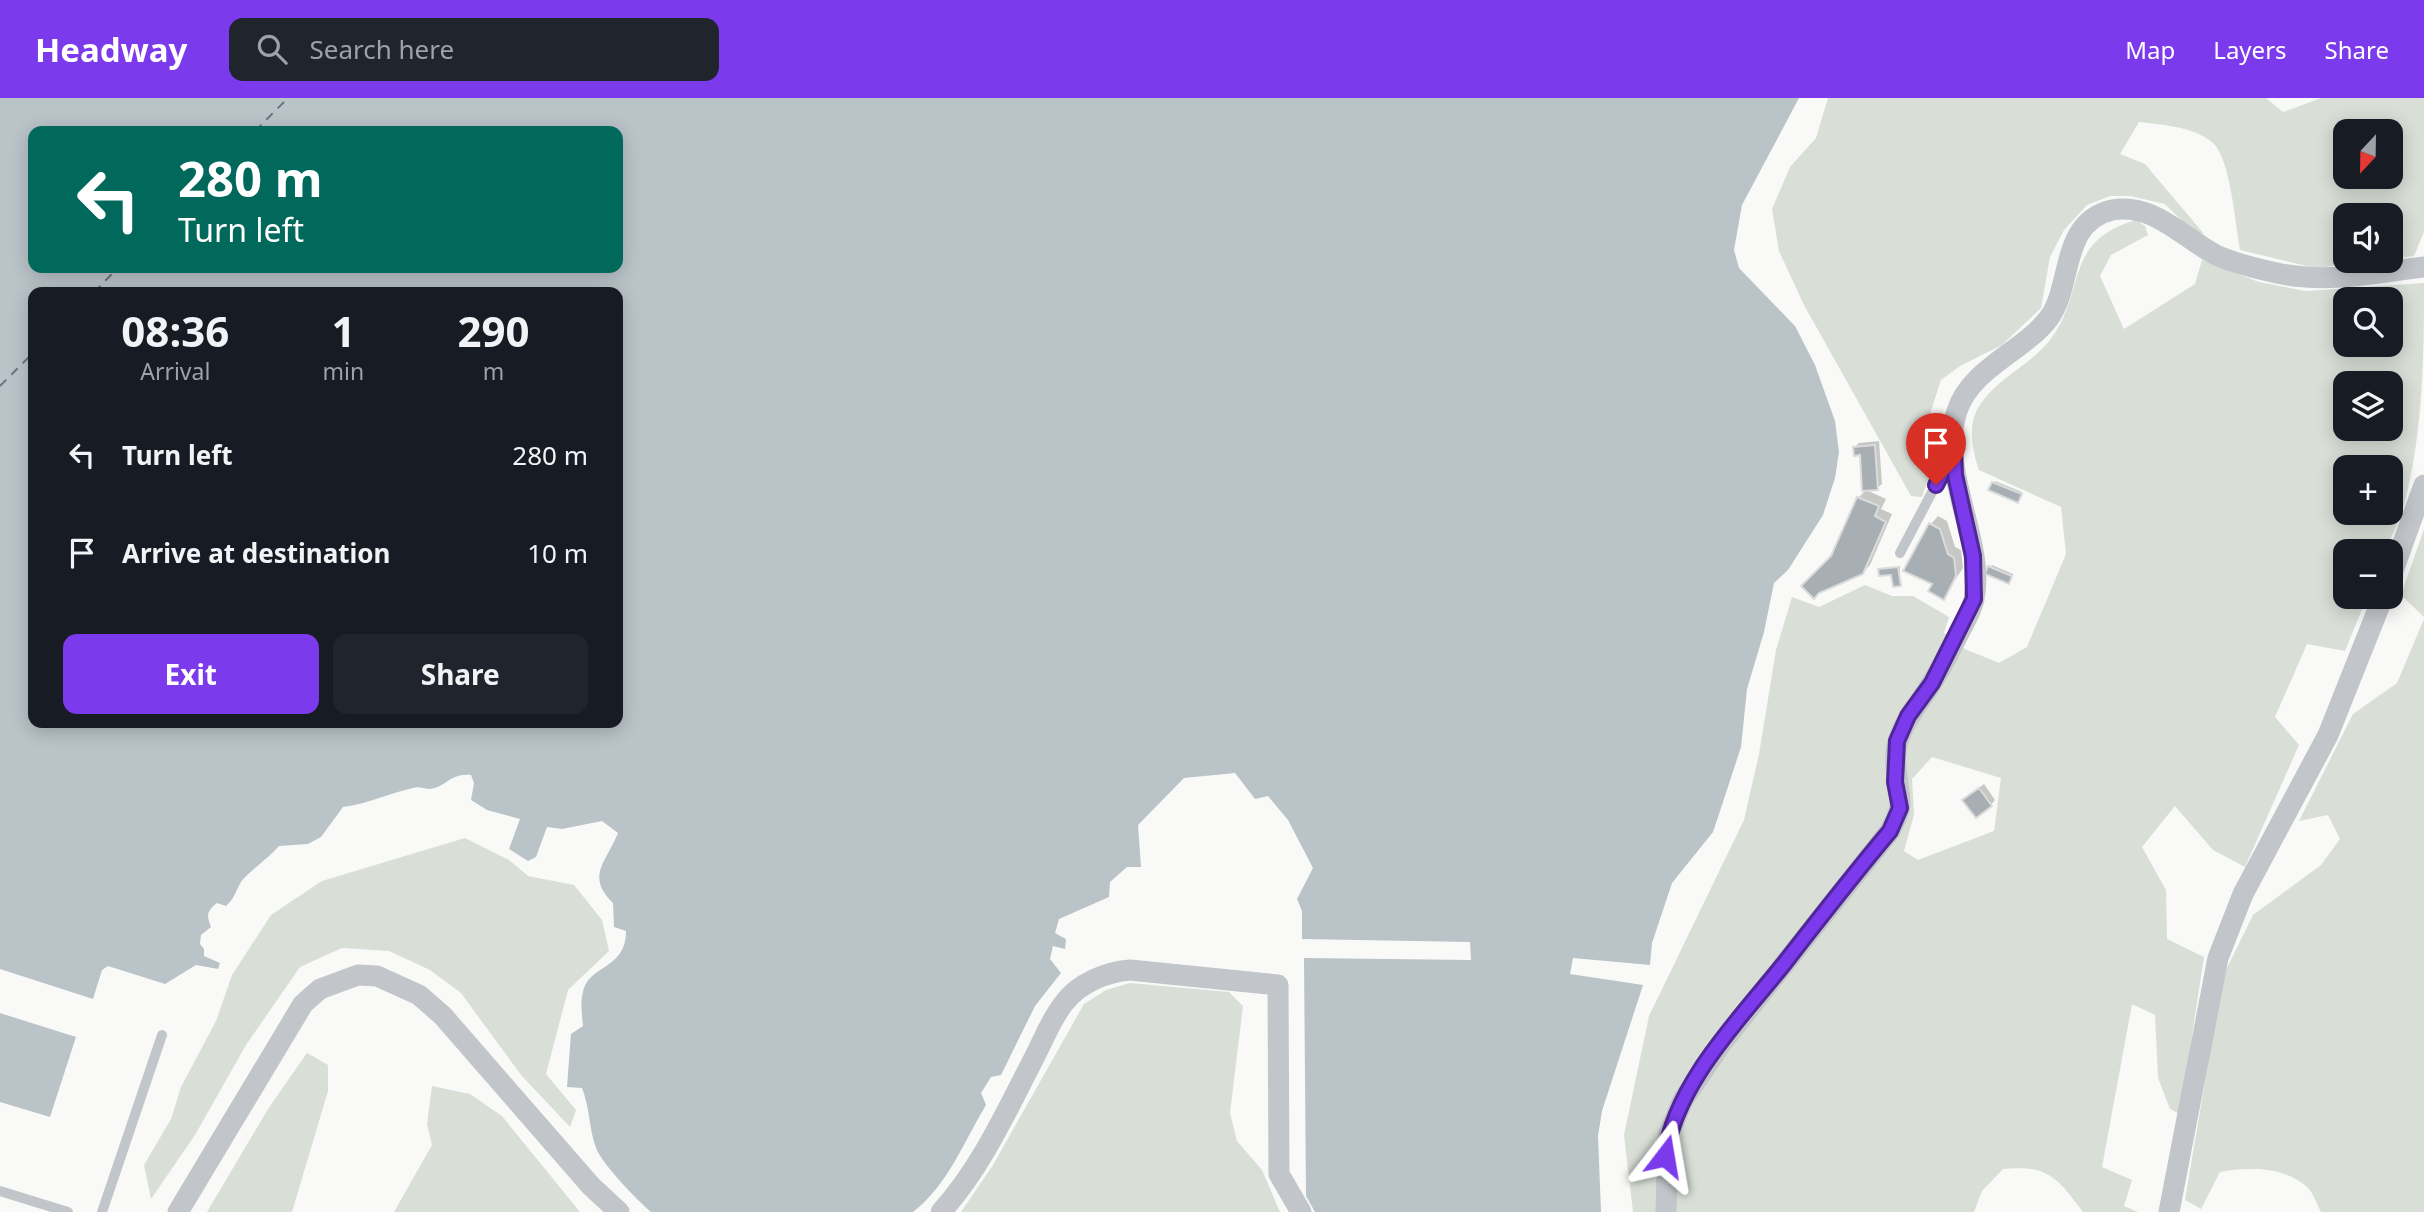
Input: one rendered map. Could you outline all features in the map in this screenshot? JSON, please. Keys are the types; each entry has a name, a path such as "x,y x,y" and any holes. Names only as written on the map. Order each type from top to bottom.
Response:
{"street":[{"path":"1665,1212 1668,1136 1683,1100 1721,1044 1890,831 1900,808 1895,782 1897,741 1908,716 1932,683 1974,599 1973,556 1955,475 1956,412 1962,398 1988,369 2036,333 2049,318 2059,302 2074,243 2079,234 2099,215 2129,209 2164,220 2218,256 2307,279 2357,277 2424,267"},
{"path":"2403,543 2424,485"},
{"path":"2169,1212 2218,958 2243,894 2328,735 2378,609"},
{"path":"941,1212 954,1197 992,1138 1064,1002 1084,985 1113,971 1130,970 1278,985 1279,1174 1301,1212"},
{"path":"178,1212 303,1004 320,989 358,975 377,976 401,985 443,1016 591,1186 618,1212"}],"lane":[{"path":"1900,554 1954,449"},
{"path":"102,1212 162,1035"},
{"path":"0,1191 68,1212"}],"shaded area":[{"path":"0,98 1799,98 1742,205 1734,250 1739,268 1795,326 1815,365 1835,421 1839,452 1835,478 1823,515 1788,570 1774,583 1764,632 1747,689 1741,747 1713,832 1672,883 1652,943 1650,965 1573,958 1570,974 1643,985 1602,1111 1598,1136 1601,1212 1315,1212 1306,1196 1304,958 1471,960 1470,942 1302,939 1302,911 1297,899 1313,868 1288,820 1268,796 1255,799 1235,773 1184,778 1138,825 1141,867 1127,867 1110,882 1109,897 1059,919 1055,933 1066,939 1065,949 1053,946 1050,959 1061,973 1035,1006 1001,1075 991,1077 981,1093 986,1105 954,1163 936,1189 913,1212 651,1212 637,1199 612,1172 596,1148 582,1088 567,1087 571,1034 583,1026 583,992 592,976 614,960 624,944 626,931 614,927 613,903 605,894 599,877 618,833 602,821 562,829 547,827 536,857 528,861 509,849 520,819 487,810 471,800 474,783 471,775 458,776 436,788 415,787 343,807 321,837 308,844 279,846 243,879 226,906 217,903 209,911 211,927 201,935 200,944 204,949 204,956 220,963 218,969 196,965 165,984 108,966 102,970 93,999 0,969"},
{"path":"1828,98 2266,98 2283,112 2321,98 2424,98 2424,232 2414,256 2403,257 2403,203 2333,203 2333,266 2315,268 2240,250 2228,177 2224,162 2212,142 2186,129 2139,122 2120,154 2145,164 2204,234 2192,231 2165,204 2130,196 2110,196 2087,205 2064,230 2050,257 2041,308 2002,345 1960,366 1941,380 1929,417 1942,439 1922,497 1911,496 1804,305 1779,251 1772,209 1790,167 1816,138"},
{"path":"2136,220 2145,226 2148,235 2111,255 2100,276 2124,329 2195,284 2202,260 2259,282 2306,291 2333,289 2333,357 2403,357 2403,287 2365,287 2424,283 2419,420 2416,448 2403,507 2403,455 2333,455 2333,525 2396,525 2390,539 2333,539 2333,609 2362,609 2345,651 2307,644 2275,717 2299,745 2245,867 2213,850 2175,806 2142,847 2166,890 2167,939 2204,957 2180,1114 2170,1109 2158,1078 2155,1015 2132,1004 2102,1167 2132,1180 2124,1206 2138,1212 2083,1212 2066,1190 2050,1176 2019,1168 2003,1169 1982,1191 1974,1212 1633,1212 1624,1135 1649,1016 1744,820 1759,754 1776,650 1792,597 1819,607 1865,585 1892,596 1913,596 1949,617 1944,633 1965,649 1999,663 2027,647 2066,554 2061,507 1979,470 1972,441 1972,426 1976,412 1991,391 2050,340 2069,304 2086,255 2097,241 2113,229","holes":["1932,757 2001,778 1994,831 1918,860 1904,851 1914,815 1912,779"]},
{"path":"2424,529 2424,617 2403,597 2403,589"},
{"path":"2424,619 2424,1212 2321,1212 2309,1189 2298,1180 2277,1172 2254,1169 2220,1172 2201,1209 2185,1200 2223,976 2253,915 2321,865 2340,839 2328,815 2299,821 2353,714 2397,683"},
{"path":"465,838 509,860 528,876 574,885 602,920 609,951 568,990 546,1074 576,1110 570,1127 521,1075 461,993 430,970 389,951 342,948 300,967 246,1045 195,1135 151,1199 144,1165 171,1119 181,1087 216,1021 232,975 271,915 322,881"},
{"path":"1130,983 1229,992 1243,1006 1230,1113 1237,1141 1262,1170 1280,1212 961,1212 993,1165 1084,1004 1106,990"},
{"path":"0,1013 76,1037 50,1117 0,1102"},
{"path":"307,1053 328,1065 328,1091 292,1212 207,1212 268,1109"},
{"path":"432,1086 470,1094 502,1116 580,1212 394,1212 432,1145 427,1124"}],"building":[{"path":"1875,445 1878,490 1862,491 1860,455 1854,456 1853,447"},
{"path":"1992,482 2022,494 2018,503 1988,490"},
{"path":"1857,497 1879,506 1875,516 1886,522 1863,574 1819,593 1814,599 1801,586 1831,556"},
{"path":"1929,523 1940,529 1948,554 1954,558 1956,576 1944,600 1928,591 1932,584 1903,571"},
{"path":"1988,566 2012,576 2009,584 1985,574"},
{"path":"1898,567 1901,586 1893,587 1891,575 1879,576 1878,569"},
{"path":"1979,788 1992,806 1976,818 1962,800"}],"ferry route":[{"path":"260,126 288,98"},
{"path":"99,287 113,273"},
{"path":"0,386 28,358"}],"route":[{"path":"1665,1156 1668,1136 1683,1100 1721,1044 1890,831 1900,808 1895,782 1897,741 1908,716 1932,683 1974,599 1973,556 1955,475 1954,449 1936,485"}]}
